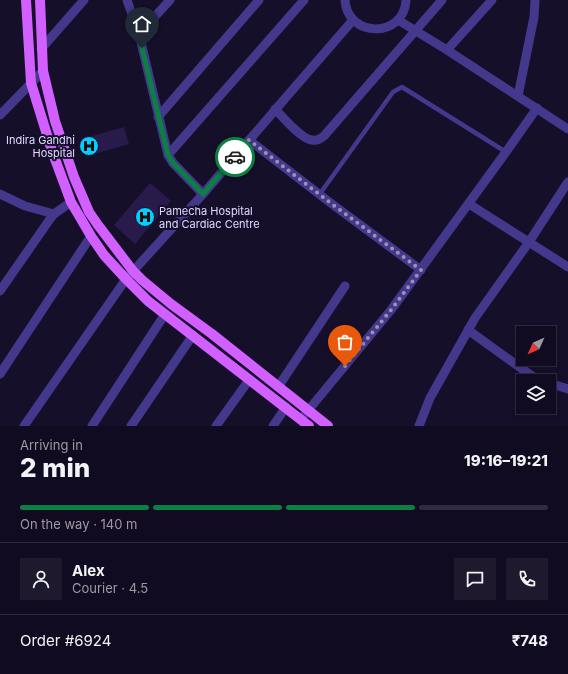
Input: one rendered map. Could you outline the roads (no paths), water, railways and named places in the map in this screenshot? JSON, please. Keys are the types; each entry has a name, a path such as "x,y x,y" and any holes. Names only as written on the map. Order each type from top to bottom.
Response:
{"main road":[{"path":"26,0 31,83 52,151 71,202 90,236 126,280 148,300 309,426"},
{"path":"40,0 43,71 55,122 74,177 89,212 133,271 170,304 212,334 328,426"}],"street":[{"path":"42,49 84,0"},
{"path":"127,0 139,34 168,155 173,163 203,194"},
{"path":"139,34 170,0"},
{"path":"158,117 259,0"},
{"path":"168,155 304,0"},
{"path":"345,0 348,12 353,20 361,26 371,30 390,26 398,20 404,12 406,0"},
{"path":"275,109 310,140 316,140 324,136 442,0"},
{"path":"447,50 492,0"},
{"path":"518,96 534,17 535,0"},
{"path":"24,426 133,271 203,194 353,20"},
{"path":"398,20 568,129"},
{"path":"0,115 43,71"},
{"path":"301,419 391,310 537,108"},
{"path":"249,140 421,270"},
{"path":"419,426 430,398 475,318 529,242 568,182"},
{"path":"0,194 25,206 54,214"},
{"path":"0,291 54,214 71,202"},
{"path":"469,204 568,268"},
{"path":"0,374 90,236"},
{"path":"278,387 345,286"},
{"path":"92,426 165,314"},
{"path":"468,330 529,374"},
{"path":"131,426 193,335"},
{"path":"216,426 249,380"},
{"path":"556,385 568,389"},
{"path":"273,426 286,407"}],"lane":[{"path":"320,195 394,92 402,87 506,152"}],"place":[{"name":"Indira Gandhi Hospital","path":"89,146"},
{"name":"Pamecha Hospital and Cardiac Centre","path":"145,217"}]}
